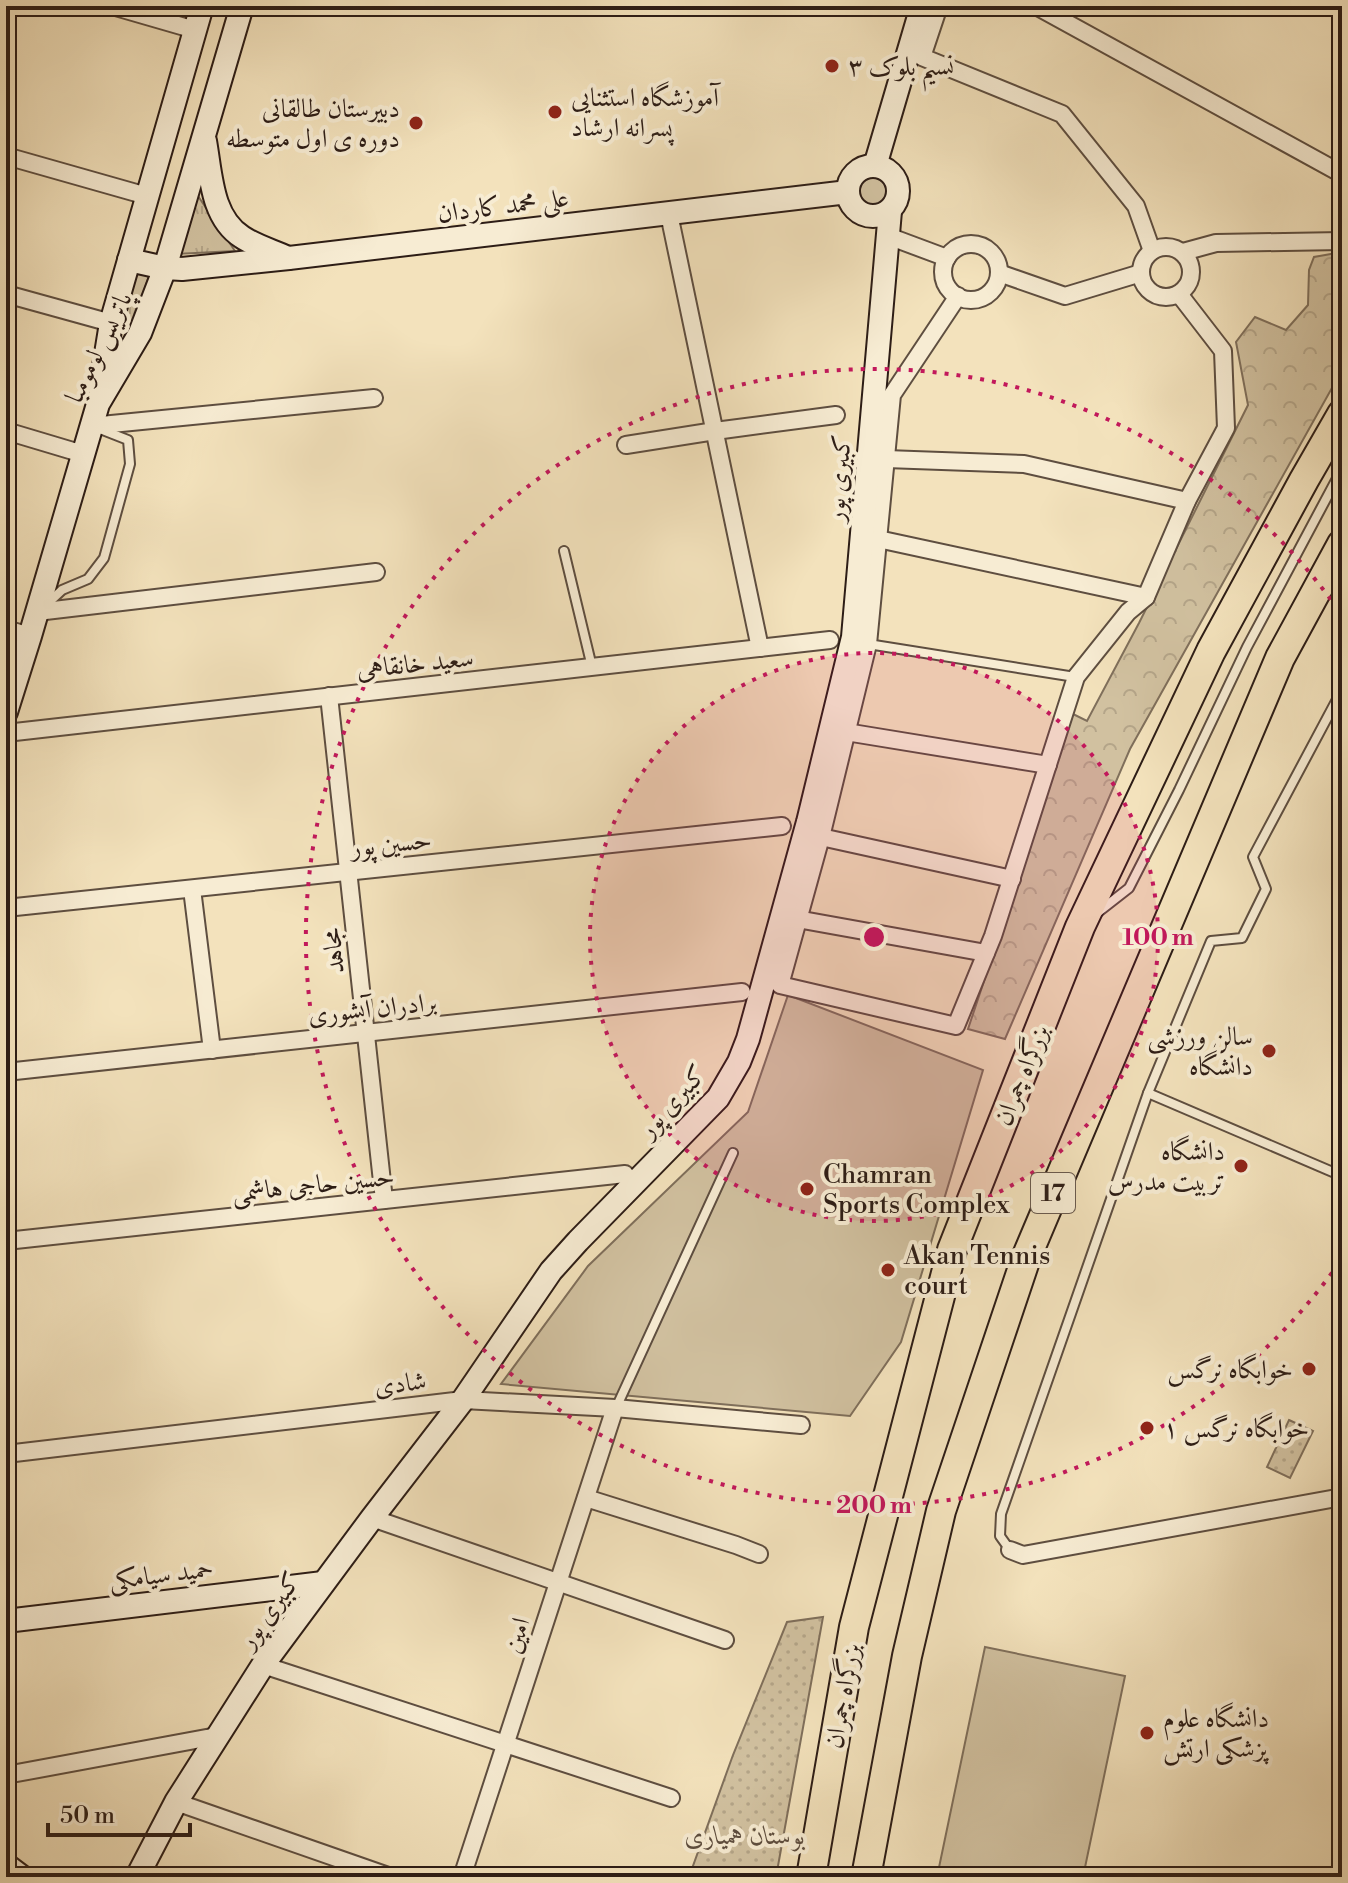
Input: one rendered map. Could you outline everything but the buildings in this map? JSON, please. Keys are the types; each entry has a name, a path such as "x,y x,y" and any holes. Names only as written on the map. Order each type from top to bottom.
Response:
{"highway":[{"name":"بزرگراه چمران","path":"811,1877 854,1627 952,1250 1080,927 1211,651 1342,414"},
{"name":"17","path":"871,1868 907,1656 941,1511 1026,1258 1280,658 1342,544"}],"street":[{"path":"112,6 195,30"},
{"name":"پاتریس لومومبا","path":"6,712 98,404 111,323 202,6"},
{"name":"پاتریس لومومبا","path":"98,404 140,333 165,268 242,6"},
{"path":"875,166 922,6"},
{"path":"939,6 922,57 1062,114 1136,206 1152,251"},
{"path":"1036,6 1342,174"},
{"path":"204,135 216,203 226,223 243,238 289,258"},
{"path":"6,156 147,196"},
{"path":"875,166 891,172 899,187 890,211 875,216 859,212 848,192 849,184 859,170 875,166"},
{"name":"علی محمد کاردان","path":"129,260 182,269 848,192"},
{"name":"کبیری پور","path":"137,1877 176,1802 263,1665 463,1400 551,1271 718,1098 739,1062 808,822 853,637 890,211"},
{"path":"669,214 760,648"},
{"path":"888,236 947,258"},
{"path":"1183,252 1192,274 1190,282 1179,294 1162,297 1147,289 1141,273 1146,257 1152,251 1168,246 1183,252 1216,243 1342,241"},
{"path":"978,245 993,255 999,273 992,290 984,296 966,299 950,291 945,284 943,266 952,251 960,246 978,245"},
{"path":"999,273 1065,296 1141,273"},
{"path":"6,294 111,323"},
{"path":"958,296 892,395 868,644 821,837 780,985 956,1026 1012,879 1076,677 1128,612 1146,597 1187,501 1226,428 1223,351 1179,294"},
{"path":"91,426 374,398"},
{"path":"626,445 836,415"},
{"path":"6,431 83,454"},
{"path":"886,459 1024,464 1187,501"},
{"path":"878,539 1146,597"},
{"path":"37,612 376,572"},
{"path":"6,629 30,636"},
{"name":"سعید خانقاهی","path":"6,733 830,640"},
{"name":"مجاهد","path":"329,696 384,1200"},
{"path":"846,732 1048,765"},
{"name":"حسین پور","path":"6,908 782,826"},
{"path":"821,837 1012,879"},
{"path":"192,889 212,1050"},
{"path":"797,919 986,953"},
{"name":"برادران آبشوری","path":"6,1072 742,992"},
{"name":"حسین حاجی هاشمی","path":"6,1241 625,1174"},
{"name":"شادی","path":"6,1454 463,1400 615,1408 801,1425"},
{"name":"امین","path":"462,1877 615,1408"},
{"path":"1010,1550 1023,1555 1342,1497"},
{"path":"586,1498 759,1554"},
{"path":"372,1518 725,1640"},
{"name":"حمید سیامکی","path":"6,1621 323,1583"},
{"path":"263,1665 671,1798"},
{"path":"6,1775 217,1736"},
{"path":"176,1802 391,1877"},
{"path":"6,1865 22,1877"}],"lane":[{"path":"37,612 62,590 88,579 104,558 112,532 130,464 128,440 91,426"},
{"path":"1080,927 1129,888 1247,647 1342,469"},
{"path":"564,551 592,667"},
{"path":"868,644 1076,677"},
{"path":"1010,1550 1000,1536 1001,1514 1148,1093 1211,941 1242,938 1266,889 1253,857 1342,690"},
{"path":"1148,1093 1342,1175"},
{"path":"615,1408 733,1153"}],"green space":[{"path":"874,173 886,178 891,190 886,202 874,207 862,202 857,190 862,178"},
{"path":"196,193 235,251 176,254"},
{"path":"1342,252 1342,370 1130,749 1005,1039 968,1029 1073,714 1087,721 1248,405 1236,342 1255,317 1286,330 1308,305 1309,270 1314,257"},
{"path":"133,271 149,276 121,356 109,352"},
{"name":"Chamran Sports Complex","path":"788,995 983,1070 901,1342 850,1416 501,1384 588,1266 748,1112"},
{"path":"1289,1420 1313,1431 1290,1478 1267,1467"},
{"name":"بوستان همیاری","path":"823,1617 776,1877 689,1877 733,1755 787,1622"},
{"path":"985,1647 1125,1676 1083,1877 937,1877"}],"place":[{"name":"نسیم بلوک ۳","path":"832,66"},
{"name":"آموزشگاه استثنایی پسرانه ارشاد","path":"555,112"},
{"name":"دبیرستان طالقانی دوره ی اول متوسطه","path":"416,123"},
{"name":"سالن ورزشی دانشگاه","path":"1269,1051"},
{"name":"دانشگاه تربیت مدرس","path":"1241,1166"},
{"name":"Chamran Sports Complex","path":"807,1189"},
{"name":"Akan Tennis court","path":"888,1270"},
{"name":"خوابگاه نرگس","path":"1309,1369"},
{"name":"خوابگاه نرگس ۱","path":"1147,1428"},
{"name":"دانشگاه علوم پزشکی ارتش","path":"1147,1733"}]}
